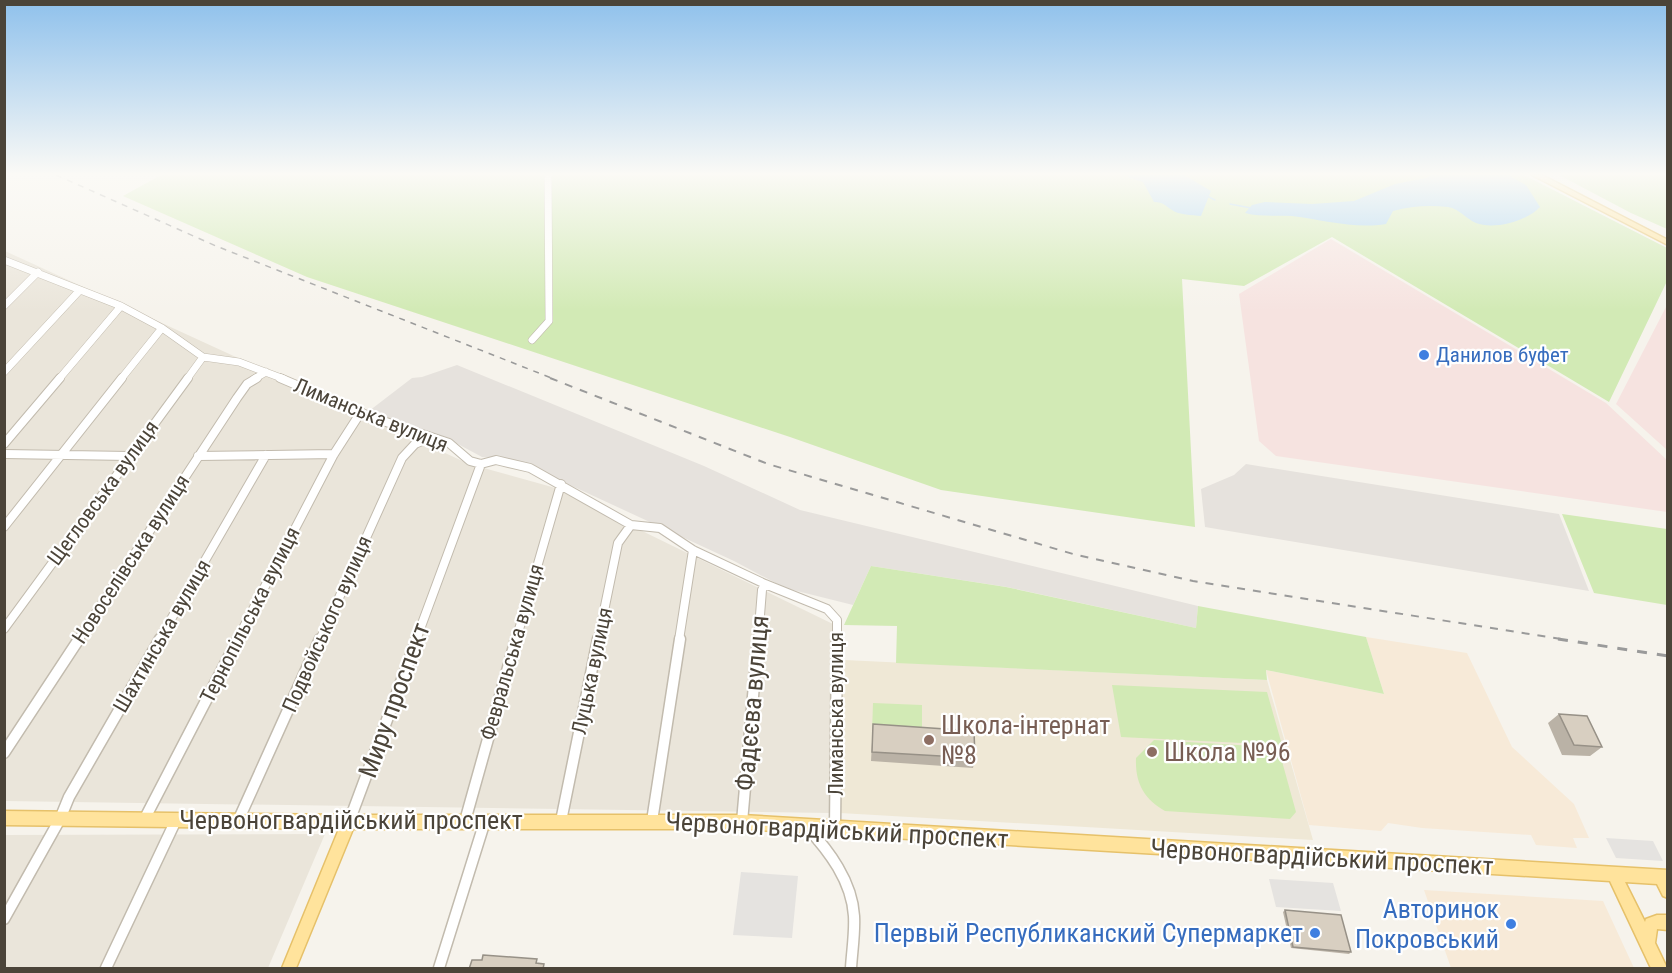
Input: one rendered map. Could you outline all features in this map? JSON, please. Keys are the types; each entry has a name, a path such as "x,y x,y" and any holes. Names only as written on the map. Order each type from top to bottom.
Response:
{"main road":[{"path":"1624,220 1668,243"},
{"path":"1641,220 1668,234"},
{"name":"Червоногвардійський проспект","path":"4,818 349,822 742,822 1664,877"},
{"name":"Миру проспект","path":"289,969 349,822"},
{"path":"1614,874 1659,969"},
{"path":"1664,877 1668,891"},
{"path":"1647,944 1651,924 1668,923"}],"street":[{"path":"532,340 549,321 548,220"},
{"name":"Лиманська вулиця","path":"4,260 121,306 162,328 203,357 239,362 361,412 429,438 449,443 470,461 481,464 496,460 530,468 631,525 660,528 693,550 765,584 826,609 837,620 835,827"},
{"path":"4,306 38,272"},
{"path":"4,372 80,290"},
{"path":"4,444 121,306"},
{"path":"4,527 162,328"},
{"name":"Щегловська вулиця","path":"4,628 203,357"},
{"name":"Новоселівська вулиця","path":"4,753 247,384 266,372"},
{"name":"Тернопільська вулиця","path":"144,820 334,454 361,412"},
{"name":"Подвойського вулиця","path":"238,821 402,458 415,444 429,438"},
{"path":"4,454 129,456"},
{"path":"198,456 334,454"},
{"name":"Шахтинська вулиця","path":"4,919 60,819 75,787 266,455"},
{"name":"Миру проспект","path":"349,822 481,464"},
{"name":"Февральська вулиця","path":"465,821 551,511 561,484"},
{"name":"Луцька вулиця","path":"561,821 618,543 631,525"},
{"path":"652,821 693,550"},
{"name":"Фадєєва вулиця","path":"742,822 762,590 765,584"},
{"path":"106,969 176,820"},
{"path":"439,969 485,821"},
{"path":"806,826 828,849 844,878 854,911 851,969"}],"shaded area":[{"path":"1331,239 1606,403 1667,460 1667,512 1276,456 1259,441 1239,294"},
{"path":"5,251 469,464 552,487 835,625 830,813 5,801"},
{"path":"1668,307 1667,450 1616,404"},
{"path":"457,365 704,466 800,510 1198,606 1196,628 1007,587 871,566 853,605 785,588 734,561 544,473 511,459 482,457 456,443 369,411 412,378 422,377"},
{"path":"1246,464 1559,514 1589,591 1205,527 1201,489 1234,475"},
{"path":"1366,637 1467,653 1512,747 1574,804 1589,838 1573,838 1577,848 1536,845 1531,835 1422,828 1388,823 1381,831 1309,825 1266,670 1384,694"},
{"name":"Школа №96","path":"844,660 1267,680 1313,840 840,813"},
{"path":"325,834 268,968 5,968 4,835"},
{"path":"1606,838 1653,841 1663,861 1616,858"},
{"path":"741,872 798,876 792,938 733,935"},
{"path":"1269,879 1333,883 1341,911 1276,907"},
{"path":"1424,890 1603,901 1634,968 1451,968"}],"green space":[{"path":"178,220 1613,220 1667,248 1668,279 1609,402 1332,237 1244,286 1182,279 1195,527 941,490 790,437 307,277"},
{"path":"1648,220 1667,220 1667,229"},
{"path":"1562,514 1667,529 1667,605 1594,593"},
{"path":"871,566 1006,587 1196,628 1198,606 1366,637 1384,694 1266,670 1267,680 896,663 897,626 844,625"},
{"path":"1112,685 1267,692 1282,745 1121,737"},
{"path":"873,703 922,705 922,734 872,732"},
{"path":"1154,740 1271,747 1280,754 1296,812 1290,819 1165,811 1146,796 1137,775 1136,758"}],"water":[{"path":"1321,220 1388,220 1386,224 1351,225"},
{"path":"1471,220 1518,220 1501,225 1476,223"}],"building":[{"path":"1559,714 1587,716 1602,747 1574,745"},
{"path":"873,724 974,731 975,758 872,752"},
{"name":"Первый Республиканский Супермаркет","path":"1285,910 1341,915 1351,952 1293,947"},
{"path":"483,955 537,959 536,963 544,964 543,969 469,969 472,960 482,960"}],"railway":[{"path":"158,220 216,246 554,379"},
{"path":"550,378 768,464 1073,554 1193,581 1567,640"},
{"path":"1558,639 1668,656"}],"place":[{"name":"Данилов буфет","path":"1424,355"},
{"name":"Школа-інтернат №8","path":"929,740"},
{"name":"Школа №96","path":"1152,752"},
{"name":"Авторинок Покровський","path":"1511,924"},
{"name":"Первый Республиканский Супермаркет","path":"1315,933"}]}
